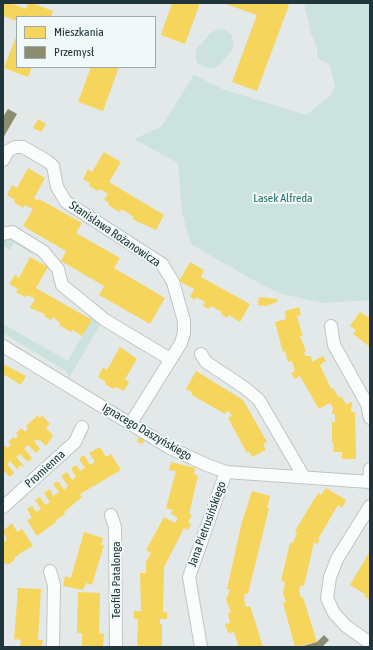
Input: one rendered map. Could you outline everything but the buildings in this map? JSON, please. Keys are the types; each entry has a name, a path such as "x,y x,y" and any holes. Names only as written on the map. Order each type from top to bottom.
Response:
{"street":[{"name":"Stanisława Rożanowicza","path":"3,160 8,150 15,147 23,147 47,161 53,166 57,187 66,202 162,264 173,282 184,321 181,343 131,423"},
{"path":"3,234 12,232 43,251 58,269 62,285 105,320 170,359"},
{"path":"331,326 334,345 367,404 370,418"},
{"name":"Ignacego Daszyńskiego","path":"3,346 170,448 226,472 370,482 370,468"},
{"path":"201,354 206,362 245,388 259,400 304,477"},
{"name":"Promienna","path":"3,507 75,442 82,427"},
{"name":"Jana Pietrusińskiego","path":"201,647 189,577 226,472"},
{"path":"370,506 337,559 330,578 327,598 334,613 346,626 370,643"},
{"name":"Teofila Patalonga","path":"111,515 116,527 116,647"},
{"path":"50,571 54,585 53,647"}],"green space":[{"name":"Lasek Alfreda","path":"304,3 370,3 370,300 323,303 282,294 262,285 191,244 182,212 178,163 134,139 161,127 194,75 222,89 306,115 330,96 335,87 330,65 317,58 317,47 311,34"},
{"path":"218,29 225,30 232,36 234,46 231,52 217,67 211,68 199,65 196,60 196,49 211,33"},
{"path":"11,238 34,251 32,254 14,243 10,250 3,246 3,239"},
{"path":"91,315 100,325 69,378 66,371 3,333 3,324 68,361 91,320 89,319"}]}
